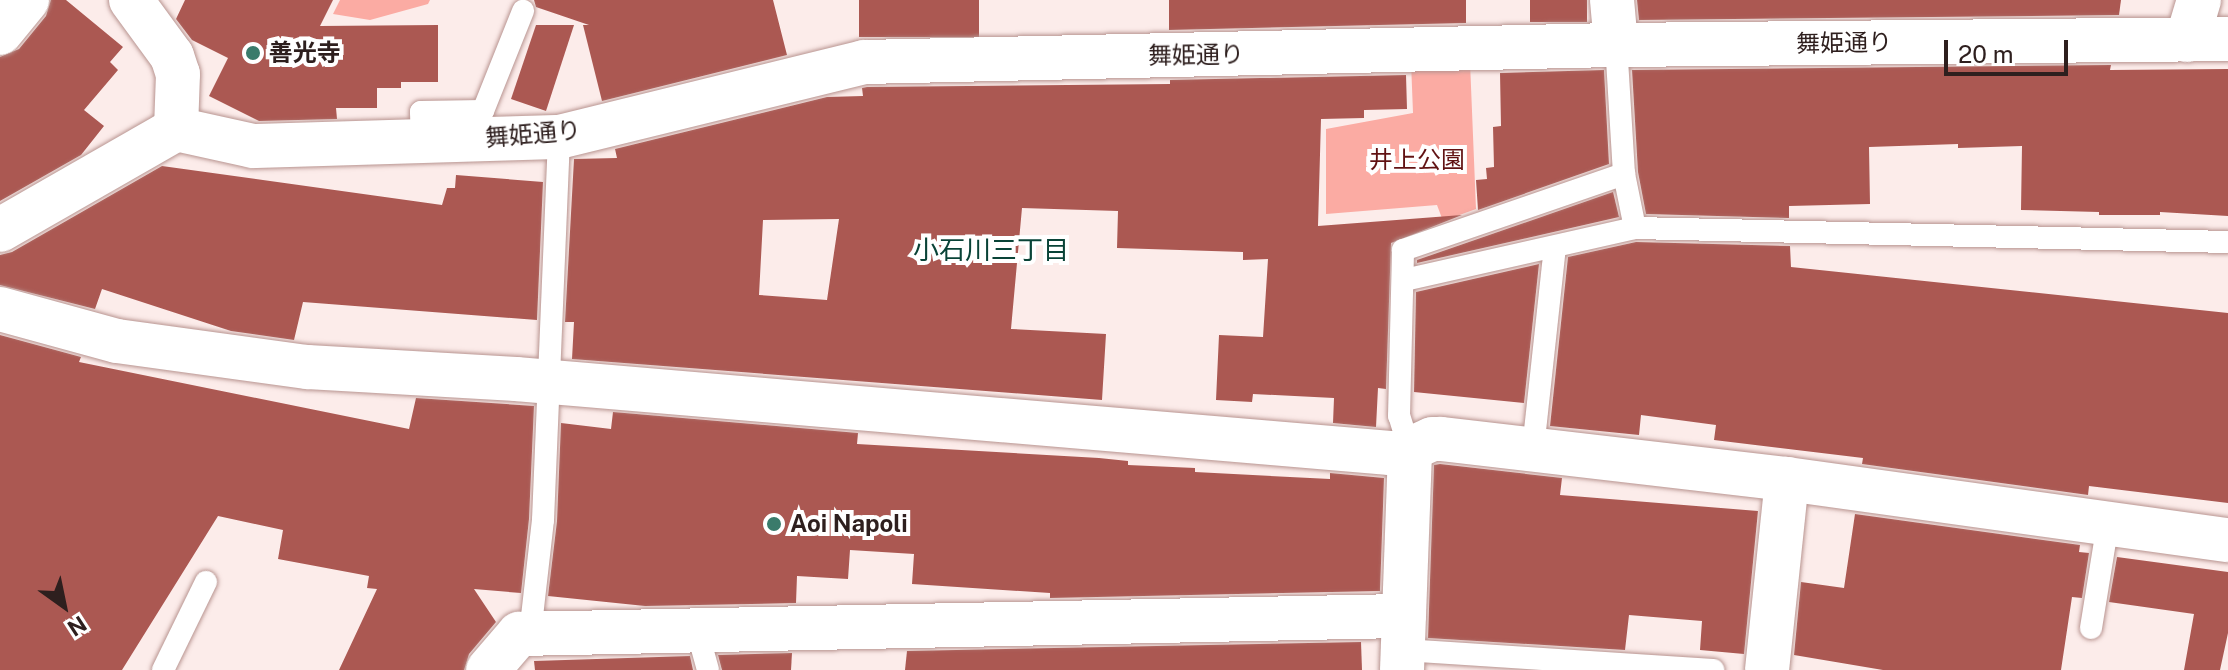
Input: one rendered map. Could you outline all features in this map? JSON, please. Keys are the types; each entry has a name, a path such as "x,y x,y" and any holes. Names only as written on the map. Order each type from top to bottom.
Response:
{"street":[{"path":"0,33 27,0"},
{"path":"0,230 176,129 178,74 172,56 131,0"},
{"path":"1612,0 1616,45"},
{"name":"舞姫通り","path":"176,129 253,146 559,137 864,62 1616,45 2205,26"},
{"path":"0,309 117,341 278,363 551,382 1390,453 1410,451 1432,439 1441,439 1787,479 2228,540"},
{"path":"488,670 519,634 703,650 1403,645 1410,451"},
{"path":"1767,670 1787,479"}],"lane":[{"path":"422,141 421,112 483,111 523,11"},
{"path":"1616,45 1624,174 1635,228"},
{"path":"530,634 543,520 559,137"},
{"path":"1410,451 1399,416 1403,250 1624,174"},
{"path":"1404,280 1635,228 2228,242"},
{"path":"1533,449 1555,247"},
{"path":"2091,628 2108,523"},
{"path":"163,670 206,582"},
{"path":"1403,645 1713,670"}],"green space":[{"path":"340,0 430,0 428,4 370,20 333,14"},
{"name":"井上公園","path":"1411,62 1470,62 1476,209 1443,221 1437,205 1326,214 1326,129 1413,113"}],"building":[{"path":"51,0 66,0 123,47 110,62 118,70 84,110 104,126 81,155 0,201 0,57 19,49 46,16"},
{"path":"185,0 333,0 320,26 438,25 438,82 401,82 401,88 377,88 377,108 336,108 337,119 259,121 209,96 228,58 192,40 176,19"},
{"path":"534,0 773,0 787,55 602,101 583,25 589,25 536,7"},
{"path":"859,0 979,0 979,37 859,37"},
{"path":"1169,0 1466,0 1466,23 1169,30"},
{"path":"1530,0 1587,0 1587,22 1530,22"},
{"path":"1637,0 2121,0 2119,15 1639,20"},
{"path":"536,25 574,25 546,111 511,99"},
{"path":"2111,65 2110,70 2228,69 2228,216 2160,212 2160,215 2099,215 2099,212 2021,210 2022,146 1958,148 1958,144 1869,147 1870,204 1789,206 1789,218 1646,214 1638,172 1632,70"},
{"path":"1604,70 1609,164 1478,210 1476,180 1487,179 1486,168 1494,167 1493,127 1501,126 1500,73"},
{"path":"1406,75 1407,109 1364,110 1364,118 1321,119 1318,226 1462,215 1391,243 1386,389 1378,388 1376,427 1333,423 1334,398 1253,394 1252,402 1216,400 1219,335 1263,337 1268,259 1243,260 1243,252 1117,248 1118,211 1022,208 1011,329 1106,334 1102,400 572,359 574,322 565,322 574,159 617,158 615,149 827,97 863,96 862,88 867,87 1170,84 1170,80","holes":["839,219 827,300 759,295 763,220"]},
{"path":"162,166 442,205 447,188 455,188 456,175 543,182 537,320 303,302 294,340 231,331 102,289 95,309 0,285 0,255 12,252"},
{"path":"1613,192 1619,217 1417,263 1417,260"},
{"path":"1636,242 1790,246 1791,267 2228,313 2228,503 2089,486 2088,495 1862,464 1863,458 1714,440 1716,425 1641,415 1639,435 1550,426 1568,257"},
{"path":"1539,264 1524,403 1414,392 1416,292"},
{"path":"0,335 81,357 79,362 409,429 416,398 534,406 529,519 521,593 474,589 496,622 469,654 464,670 339,670 377,589 367,588 369,576 278,559 283,530 218,516 122,670 0,670"},
{"path":"613,412 858,433 857,444 1099,458 1128,461 1128,465 1195,468 1195,472 1330,479 1330,473 1384,478 1380,591 1050,598 1050,593 912,584 914,554 850,550 848,579 797,576 796,603 645,606 548,596 557,521 561,423 611,429"},
{"path":"1434,465 1562,478 1560,495 1758,511 1744,654 1700,650 1702,621 1629,615 1625,650 1428,638"},
{"path":"1855,514 2080,545 2079,552 2089,553 2082,598 2072,597 2061,670 1883,670 1794,655 1801,582 1844,588"},
{"path":"2117,557 2228,572 2228,633 2220,670 2184,670 2194,614 2109,602"},
{"path":"1361,642 1362,670 905,670 907,651"},
{"path":"792,653 791,670 722,670 718,655"},
{"path":"690,656 693,670 535,670 534,661"}],"place":[{"name":"善光寺","path":"253,53"},
{"name":"Aoi Napoli","path":"774,524"}],"district":[{"name":"小石川三丁目","path":"991,250"}]}
